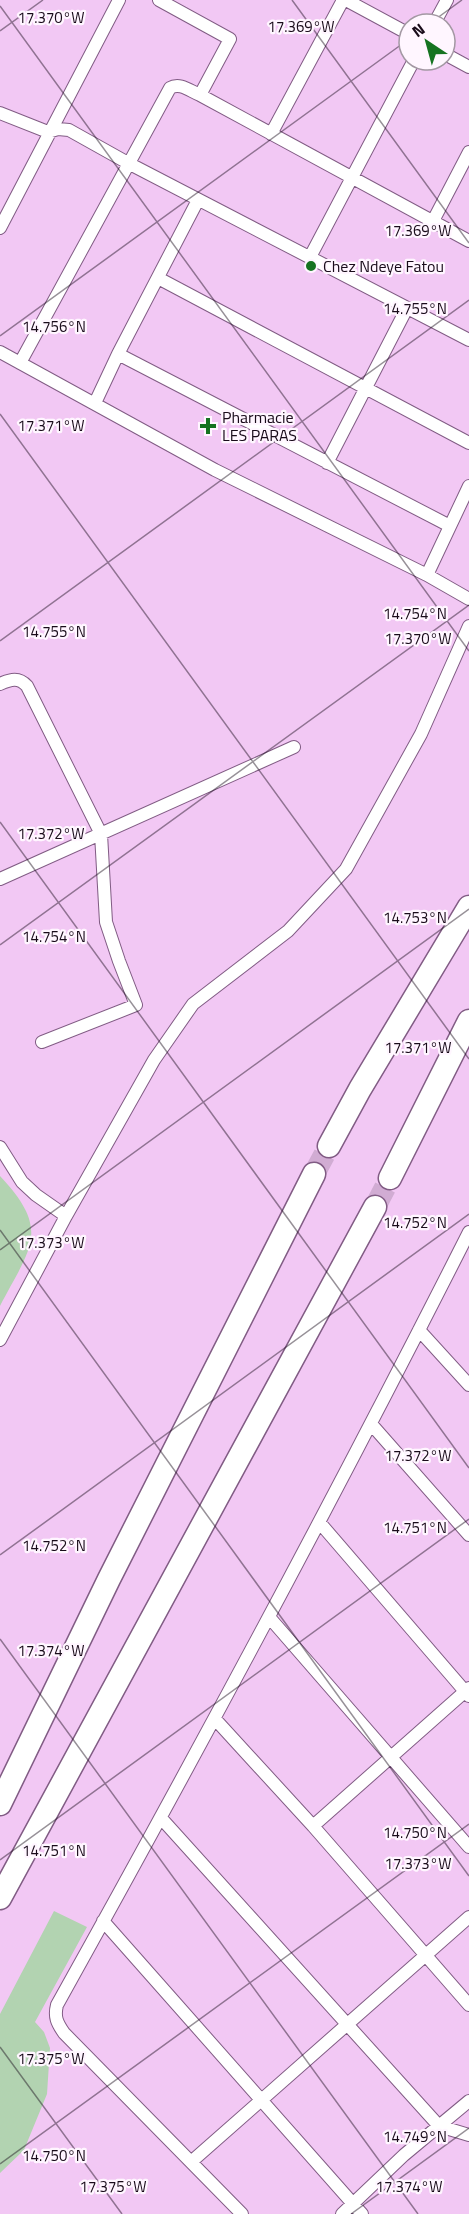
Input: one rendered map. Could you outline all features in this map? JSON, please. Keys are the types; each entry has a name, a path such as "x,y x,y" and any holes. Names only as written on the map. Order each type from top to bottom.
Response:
{"highway":[{"path":"329,1146 360,1089 469,907"},
{"path":"390,1178 469,1021"},
{"path":"0,1804 109,1579 314,1174"},
{"path":"0,1898 375,1207"}],"street":[{"path":"159,0 230,39 200,95"},
{"path":"271,134 345,0 397,28"},
{"path":"0,228 112,3"},
{"path":"310,257 408,72"},
{"path":"20,363 170,88 178,85 469,241"},
{"path":"0,113 48,132 58,129 69,130 198,200 469,340"},
{"path":"433,221 469,152"},
{"path":"95,403 117,354 198,200"},
{"path":"158,278 469,443"},
{"path":"327,463 368,388 407,308"},
{"path":"0,352 215,470 427,575 469,599"},
{"path":"117,354 450,526"},
{"path":"427,575 469,486"},
{"path":"0,1340 66,1216 154,1060 193,1004 288,931 346,869 421,734 469,626"},
{"path":"0,684 15,679 27,686 101,834 106,922 136,1005 42,1042"},
{"path":"0,879 294,747"},
{"path":"0,1147 22,1182 66,1216"},
{"path":"242,2214 64,2033 57,2023 55,2014 57,2005 320,1523 469,1232"},
{"path":"419,1330 469,1385"},
{"path":"372,1425 469,1536"},
{"path":"313,1826 468,1692 320,1523"},
{"path":"269,1617 469,1847"},
{"path":"215,1719 313,1826 469,2005"},
{"path":"161,1818 439,2126 469,2135"},
{"path":"191,2162 469,1917"},
{"path":"103,1922 362,2214"},
{"path":"342,2214 404,2155 469,2101"}],"green space":[{"path":"0,1176 26,1211 31,1226 31,1240 20,1269 0,1306"},
{"path":"54,1911 87,1927 35,2022 44,2032 50,2048 47,2094 24,2150 0,2173 0,2014"}],"tunnel":[{"path":"314,1174 329,1146"},
{"path":"375,1207 390,1178"}],"place":[{"name":"Chez Ndeye Fatou","path":"311,266"},
{"name":"Pharmacie LES PARAS","path":"208,426"}]}
